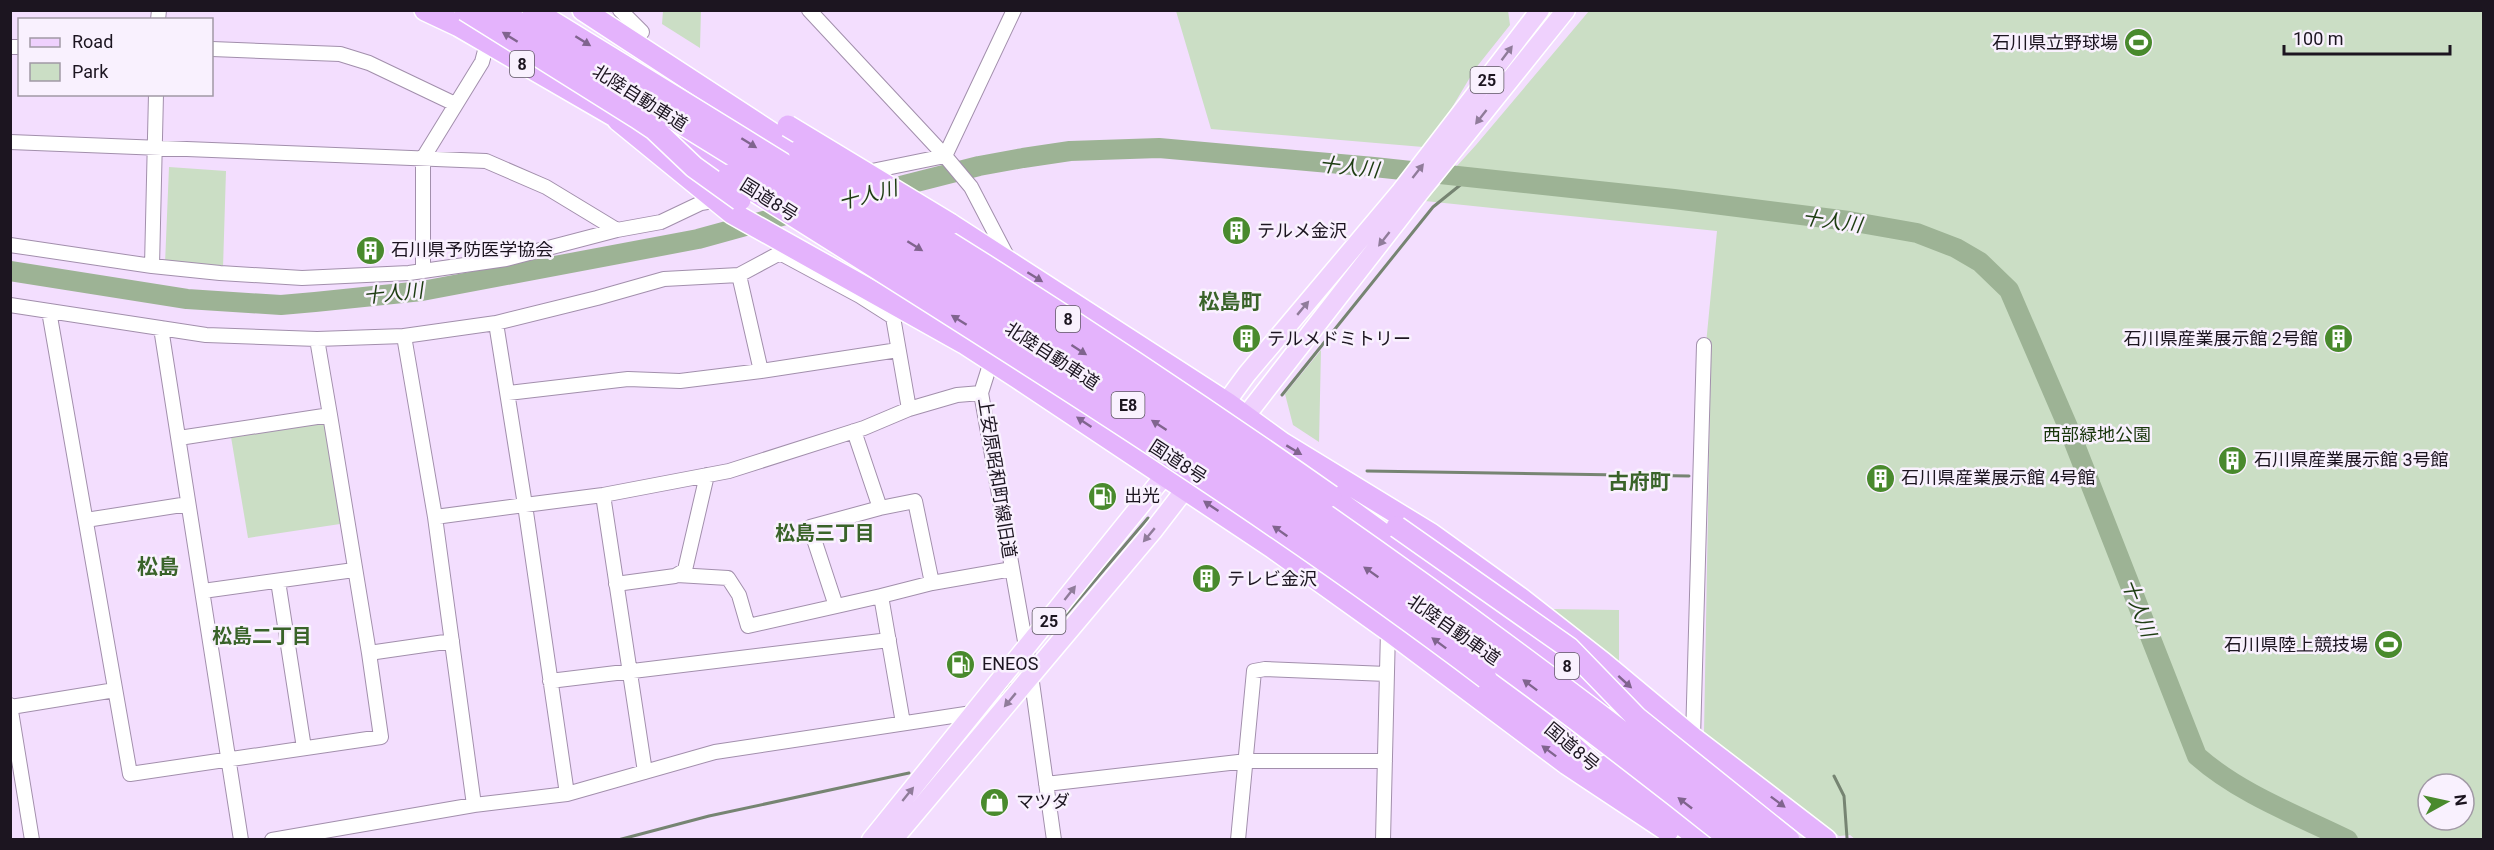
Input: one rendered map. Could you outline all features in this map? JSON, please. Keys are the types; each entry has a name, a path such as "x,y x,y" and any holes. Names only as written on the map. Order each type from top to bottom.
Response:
{"highway":[{"name":"国道8号","path":"425,10 462,18 487,43 618,120 687,151 1014,354 1216,488 1411,622 1557,732 1673,835"},
{"path":"438,10 462,18 636,117 654,129 717,185 890,291 964,343"},
{"name":"北陸自動車道","path":"498,10 938,283 1175,436 1506,667 1731,840"},
{"name":"北陸自動車道","path":"533,10 950,268 1185,419 1523,656 1626,732 1761,840"},
{"name":"8","path":"583,10 799,151 903,212 1186,396 1331,496 1586,680 1641,728 1801,840"},
{"path":"609,10 669,52 1010,262 1227,403 1282,443 1431,534 1520,598 1693,738 1826,840"},
{"name":"8","path":"618,120 724,207 767,235 783,249 964,343 1185,489 1388,630 1567,764 1673,835"},
{"path":"1318,465 1397,527 1569,648 1637,718 1789,840"},
{"path":"1557,732 1609,768 1701,840"}],"main road":[{"name":"25","path":"893,840 1246,417 1411,192 1551,13"},
{"name":"25","path":"871,840 1164,475 1227,403 1247,374 1411,192"}],"street":[{"path":"620,10 642,32"},
{"path":"809,10 971,187 1010,262"},
{"path":"945,156 1009,14"},
{"path":"423,271 423,158 454,104 482,62 487,43"},
{"path":"213,49 340,54 369,63 454,104"},
{"path":"152,266 156,96"},
{"path":"10,142 486,161 546,187 617,230"},
{"path":"10,245 152,266 302,278 423,271 506,259 617,230 661,222 701,204 724,207 945,156"},
{"path":"10,305 206,335 317,339 404,336 496,322 664,279 739,275 783,249 893,317 909,409"},
{"name":"上安原昭和町線旧道","path":"1010,262 991,361 981,393 1031,675 1054,840"},
{"path":"739,275 761,371"},
{"path":"50,311 130,774 381,737 317,339"},
{"path":"496,322 567,794"},
{"path":"161,328 241,840"},
{"path":"404,336 435,517 474,804"},
{"path":"1693,738 1704,345"},
{"path":"508,393 628,378 680,381 898,350"},
{"path":"435,517 603,495 729,471 854,431 909,409 957,394 981,393"},
{"path":"179,438 330,415"},
{"path":"854,431 880,508"},
{"path":"677,575 684,570 707,475"},
{"path":"603,495 645,772"},
{"path":"836,606 810,527 880,508 915,501 932,584"},
{"path":"86,520 188,504"},
{"path":"616,585 677,575 728,578 739,595 748,626 932,584 1012,569"},
{"path":"203,591 354,570"},
{"path":"278,581 304,748"},
{"path":"881,596 903,723"},
{"path":"1383,840 1388,630"},
{"path":"550,681 629,670 805,652 889,640"},
{"path":"369,653 452,642"},
{"path":"1238,840 1254,671 1265,669 1387,674"},
{"path":"32,840 11,706 115,690"},
{"path":"272,840 297,838 474,804 567,794 715,752 972,713"},
{"path":"1046,784 1247,761 1385,761"}],"green space":[{"path":"1508,10 1510,25 1475,69 1444,121 1423,147 1211,129 1176,11"},
{"path":"663,11 701,11 700,48 662,24"},
{"name":"西部緑地公園","path":"1589,11 2483,11 2483,839 1856,840 1850,835 1839,836 1704,733 1711,345 1706,344 1717,231 1425,201 1476,145"},
{"path":"169,167 226,171 223,268 165,264"},
{"path":"1321,350 1319,442 1293,425 1285,394"},
{"path":"327,422 340,524 248,538 231,437"},
{"path":"1550,609 1619,610 1619,663"}],"waterway":[{"name":"十人川","path":"881,191 979,166 1023,158 1070,151 1159,148 1374,167 1674,199 1849,221 1917,233 1956,248 1980,262 2009,290 2068,427 2197,756 2250,793 2348,840"},
{"path":"1282,395 1433,207 1469,178"},
{"name":"十人川","path":"10,271 187,299 281,305 422,291 698,239 800,211"},
{"path":"1367,471 1689,476"},
{"path":"1051,632 1148,518"},
{"path":"990,707 1009,683"},
{"path":"618,840 709,816 909,773"},
{"path":"1834,776 1844,796 1847,838"}],"place":[{"name":"石川県立野球場","path":"2139,43"},
{"name":"テルメ金沢","path":"1236,231"},
{"name":"石川県予防医学協会","path":"370,250"},
{"name":"テルメドミトリー","path":"1246,339"},
{"name":"石川県産業展示館 2号館","path":"2339,339"},
{"name":"石川県産業展示館 3号館","path":"2233,460"},
{"name":"石川県産業展示館 4号館","path":"1880,478"},
{"name":"出光","path":"1103,496"},
{"name":"テレビ金沢","path":"1206,579"},
{"name":"石川県陸上競技場","path":"2389,645"},
{"name":"ENEOS","path":"961,664"},
{"name":"マツダ","path":"995,802"}],"district":[{"name":"松島町","path":"1230,302"},
{"name":"古府町","path":"1639,482"},
{"name":"松島三丁目","path":"825,533"},
{"name":"松島","path":"158,567"},
{"name":"松島二丁目","path":"262,636"}]}
